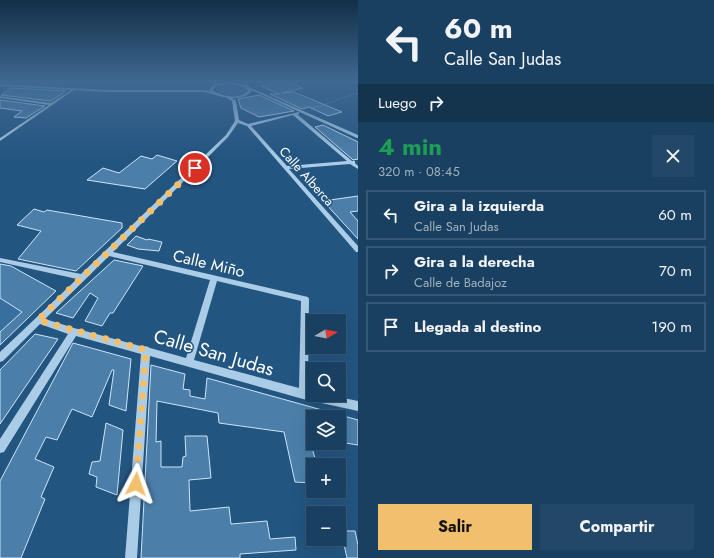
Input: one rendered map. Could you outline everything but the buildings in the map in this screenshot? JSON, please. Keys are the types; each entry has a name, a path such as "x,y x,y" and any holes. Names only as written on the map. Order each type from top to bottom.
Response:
{"street":[{"path":"0,140 49,106"},
{"path":"0,358 227,136 237,121 235,106"},
{"path":"291,106 358,137"},
{"path":"248,125 303,111"},
{"path":"294,114 358,168"},
{"name":"Calle Alberca","path":"237,121 248,125 358,250"},
{"path":"286,168 358,162"},
{"name":"Calle Miño","path":"107,253 214,279 306,298 303,394"},
{"path":"0,260 82,277"},
{"path":"189,362 214,279"},
{"name":"Calle San Judas","path":"38,320 74,332 146,350 303,394 358,406"},
{"path":"0,448 74,332"},
{"path":"131,558 146,350"}],"path":[{"path":"303,111 318,106"}],"shaded area":[{"path":"0,264 11,266 56,291 0,345"}],"route":[{"path":"136,484 146,350 74,332 38,320 195,168"}]}
